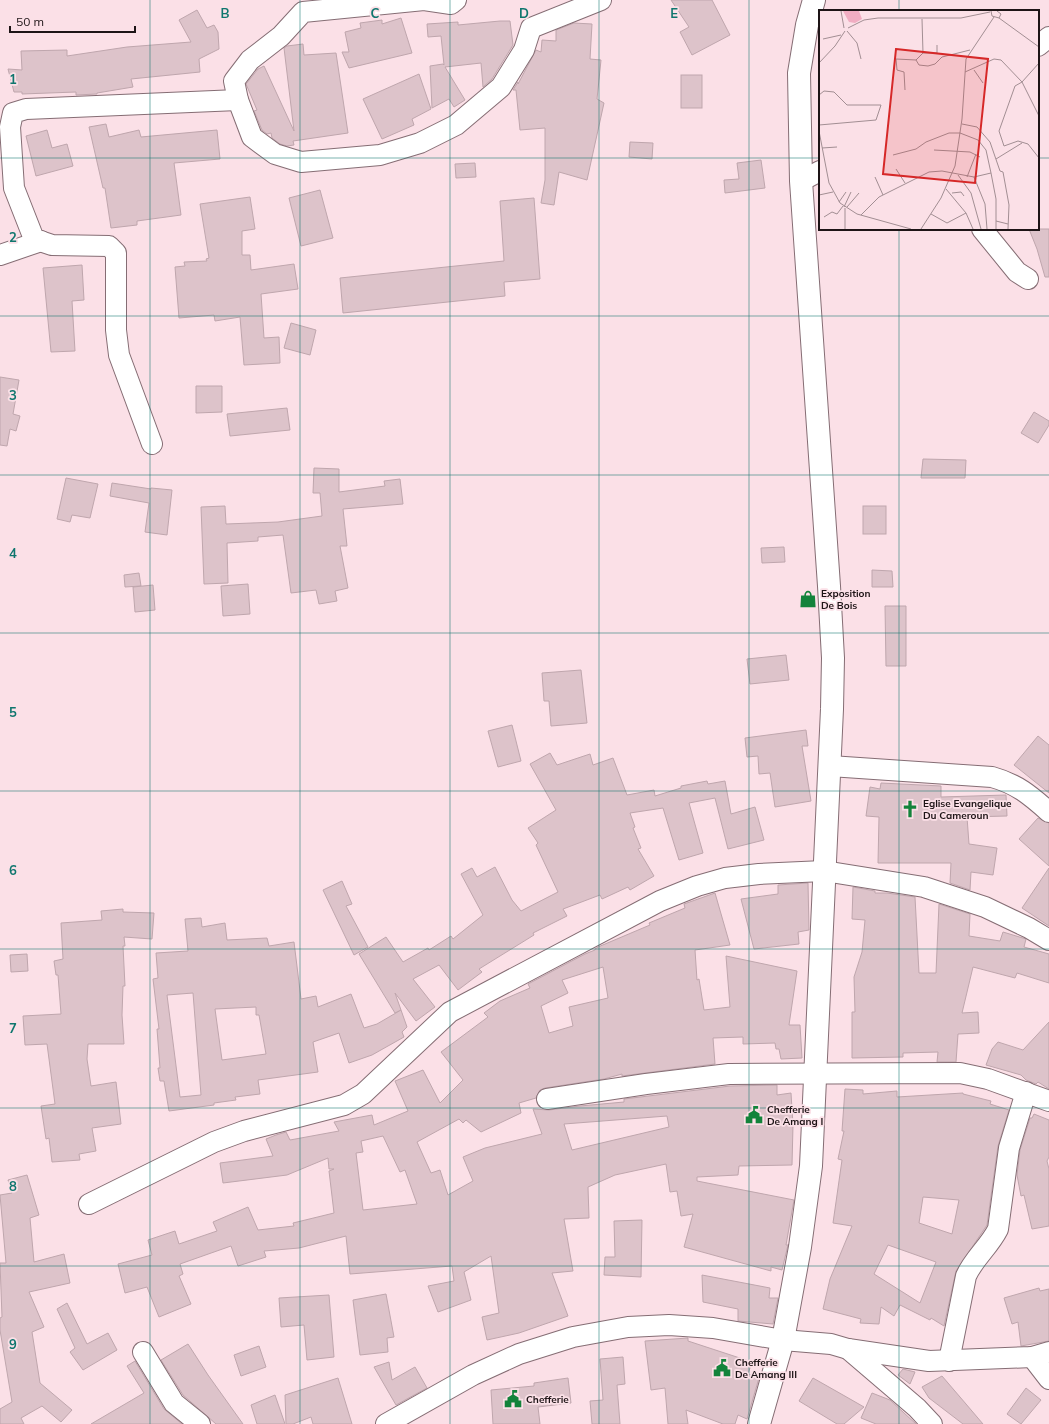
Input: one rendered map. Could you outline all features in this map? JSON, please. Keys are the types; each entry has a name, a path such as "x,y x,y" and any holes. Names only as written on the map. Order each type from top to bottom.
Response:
{"main road":[{"path":"759,1424 783,1340 800,1247 811,1166 830,766 833,658 801,181 799,73 807,25 814,0"}],"street":[{"path":"456,0 451,4 424,0 302,6 280,36 250,60 234,81 238,100 252,137 275,154 301,162 380,155 420,143 456,125 500,87 524,50 531,28 601,0"},
{"path":"1039,45 1049,37"},
{"path":"152,444 119,354 116,330 116,253 109,246 52,245 34,239 14,188 10,127 13,113 26,109 238,100"},
{"path":"801,181 819,172"},
{"path":"983,230 1017,272 1028,279"},
{"path":"0,255 41,241"},
{"path":"830,766 992,777 1008,781 1022,789 1049,812"},
{"path":"89,1204 214,1142 244,1131 344,1105 362,1094 450,1012 660,901 697,886 725,878 759,874 824,871 924,887 985,907 1029,928 1049,940"},
{"path":"547,1099 646,1084 728,1074 960,1073 988,1079 1049,1101"},
{"path":"949,1361 966,1276 972,1263 993,1240 998,1230 1009,1148 1026,1092"},
{"path":"386,1424 473,1375 519,1354 573,1337 628,1327 669,1325 714,1328 783,1340 831,1344 848,1349 929,1361 949,1361 1040,1354 1049,1379"},
{"path":"848,1349 917,1408 932,1424"},
{"path":"142,1352 174,1403 200,1424"}],"building":[{"path":"671,0 712,0 730,35 692,55 680,32 689,27"},
{"path":"197,10 207,28 214,25 218,32 219,49 199,59 200,72 131,79 133,87 97,94 76,95 76,92 22,94 22,92 14,92 8,69 22,70 21,51 67,50 67,56 127,47 191,42 179,20"},
{"path":"401,18 412,53 349,68 342,52 349,52 345,32 361,28 360,23 382,20 382,24"},
{"path":"510,21 513,45 492,79 483,87 481,63 445,67 465,100 454,107 449,99 432,108 430,66 444,65 441,36 428,37 427,24 458,22 458,25"},
{"path":"574,23 592,24 590,59 601,60 597,99 604,103 587,180 559,172 554,205 541,203 545,180 545,128 520,130 516,90 513,90 518,82 518,84 536,50 541,52 542,40 556,41 556,30"},
{"path":"303,44 304,55 336,53 348,133 293,141 294,145 287,146 280,144 272,138 271,133 267,134 262,130 254,111 257,110 246,84 258,69 264,66 294,131 284,48 287,46"},
{"path":"419,74 431,109 412,119 414,125 382,139 363,99"},
{"path":"681,75 702,75 702,108 681,108"},
{"path":"106,124 109,137 139,130 141,137 217,130 220,159 174,163 181,215 137,221 137,225 111,228 105,188 103,188 89,127"},
{"path":"47,130 52,148 67,144 73,166 36,176 26,136"},
{"path":"630,142 653,143 652,159 629,157"},
{"path":"761,160 765,188 725,193 724,180 739,179 737,163"},
{"path":"475,163 476,177 456,178 455,164"},
{"path":"320,190 333,238 301,246 289,198"},
{"path":"250,197 255,229 242,231 242,255 250,255 251,270 294,264 298,289 261,294 264,338 279,337 280,363 244,365 240,317 215,321 214,315 179,318 175,267 185,266 184,262 207,261 206,259 209,258 200,204"},
{"path":"534,198 540,279 504,282 505,296 343,313 340,278 504,261 500,201"},
{"path":"1049,229 1049,277 1045,277 1037,249 1029,230"},
{"path":"82,265 84,300 72,301 75,351 51,352 43,268"},
{"path":"291,323 316,330 310,355 284,348"},
{"path":"0,377 19,380 13,414 20,416 16,431 10,429 7,446 0,445"},
{"path":"196,386 222,386 222,412 196,413"},
{"path":"287,408 290,430 230,436 227,414"},
{"path":"1034,412 1049,421 1049,425 1038,443 1021,433"},
{"path":"923,459 966,460 965,478 921,478"},
{"path":"314,468 339,469 339,492 385,486 384,481 400,479 403,504 343,509 347,546 340,546 348,588 335,591 337,601 319,604 316,590 291,593 283,535 258,537 258,541 227,543 228,583 204,584 201,507 225,506 226,524 278,522 322,516 320,493 313,493"},
{"path":"66,478 98,484 90,518 72,515 70,522 57,519"},
{"path":"112,483 151,489 172,490 167,535 145,532 149,503 110,496"},
{"path":"863,506 886,506 886,534 863,534"},
{"path":"784,547 785,562 762,563 761,548"},
{"path":"872,570 892,571 893,587 872,587"},
{"path":"139,573 141,586 125,587 124,575"},
{"path":"248,584 250,614 223,616 221,586"},
{"path":"153,585 155,610 135,612 133,587"},
{"path":"885,606 906,606 906,666 886,666"},
{"path":"786,655 789,680 750,684 747,659"},
{"path":"581,670 587,723 551,726 549,701 544,701 542,673"},
{"path":"512,725 521,761 498,767 488,731"},
{"path":"806,730 808,746 802,746 811,801 775,807 770,773 759,774 758,756 747,757 745,738"},
{"path":"1038,736 1049,745 1049,793 1014,765"},
{"path":"550,753 557,765 590,754 593,765 613,758 627,795 654,790 655,796 681,788 681,786 707,781 708,784 725,781 731,814 755,807 764,840 728,849 715,798 689,803 703,853 679,860 663,808 630,813 635,827 633,828 641,848 638,849 654,876 630,890 628,887 602,899 600,895 563,909 567,916 533,933 534,935 479,969 482,972 458,990 439,965 413,979 435,1007 416,1021 395,993 401,1010 395,1013 359,954 386,937 403,962 428,948 429,950 451,936 453,939 483,915 461,874 472,868 477,877 495,867 512,900 521,911 558,892 536,845 538,843 528,828 556,810 530,764"},
{"path":"881,783 941,786 941,797 1006,795 1007,816 967,817 969,844 997,848 993,875 971,872 970,890 950,883 951,863 878,863 879,817 866,816 870,787 880,789"},
{"path":"1038,818 1049,823 1049,866 1019,839"},
{"path":"1049,868 1049,926 1022,908"},
{"path":"342,881 352,904 346,906 368,947 354,955 323,890"},
{"path":"808,883 809,930 798,932 799,944 754,949 741,899 778,894 778,885"},
{"path":"853,887 875,891 875,893 915,897 919,973 936,973 939,904 970,914 969,936 1000,941 1003,932 1026,939 1024,947 1049,954 1049,983 1017,973 1015,978 973,967 962,1013 978,1012 979,1033 958,1034 956,1062 937,1062 938,1052 903,1053 903,1057 852,1058 852,1012 855,1012 854,977 862,952 865,920 852,919"},
{"path":"715,893 730,945 695,950 697,980 699,979 704,1010 730,1007 726,956 797,971 789,1025 800,1025 802,1058 781,1059 779,1049 776,1049 775,1043 743,1044 743,1037 713,1038 715,1064 622,1076 622,1074 604,1079 545,1088 540,1090 536,1098 519,1103 521,1113 481,1132 466,1120 463,1123 459,1119 417,1142 431,1173 440,1170 448,1195 473,1181 463,1157 485,1148 542,1134 533,1109 549,1110 624,1102 624,1099 730,1086 777,1085 777,1095 791,1093 793,1125 792,1165 739,1166 738,1175 697,1177 697,1181 794,1200 786,1245 788,1245 782,1270 771,1267 771,1271 684,1247 693,1214 681,1216 677,1191 670,1192 666,1164 615,1175 588,1187 589,1218 564,1219 573,1271 552,1273 568,1316 519,1333 487,1340 482,1317 499,1313 491,1256 464,1272 471,1300 438,1312 428,1286 454,1281 452,1266 350,1274 346,1236 299,1248 264,1251 266,1257 238,1266 231,1246 180,1264 183,1274 179,1276 191,1304 159,1317 147,1287 125,1293 118,1264 152,1255 148,1240 175,1231 179,1244 217,1231 213,1222 248,1207 258,1230 294,1226 293,1223 334,1213 329,1171 334,1169 329,1169 328,1158 287,1175 223,1183 220,1163 273,1156 266,1139 286,1132 290,1140 339,1131 334,1122 372,1115 374,1125 408,1111 395,1081 423,1070 440,1103 463,1080 441,1052 488,1017 484,1013 500,1001 530,988 528,984 595,950 598,947 685,908 684,904","holes":["603,967 608,998 569,1007 573,1026 549,1033 541,1006 568,993 562,980","667,1116 669,1127 572,1150 564,1124","383,1136 400,1172 405,1170 417,1204 363,1210 356,1153 363,1152 361,1141"]},
{"path":"123,909 123,912 154,913 152,939 124,937 125,986 123,986 122,1015 124,1044 88,1044 87,1059 91,1086 116,1082 121,1124 92,1128 96,1151 79,1154 80,1160 52,1162 49,1138 46,1139 41,1106 55,1104 47,1044 25,1045 23,1016 61,1014 58,975 56,975 54,961 63,959 61,923 102,920 101,911"},
{"path":"201,918 202,927 225,923 227,940 267,938 269,946 294,942 301,999 316,996 318,1007 351,994 364,1028 377,1024 401,1010 407,1027 402,1032 404,1037 372,1055 349,1063 339,1033 313,1042 318,1072 258,1080 260,1094 235,1097 236,1100 214,1103 214,1105 169,1111 164,1081 160,1081 158,1068 160,1068 157,1029 159,1029 153,979 158,978 156,953 188,951 185,919","holes":["193,993 201,1095 180,1097 167,995","256,1007 256,1015 259,1015 266,1054 222,1060 215,1009"]},
{"path":"27,954 28,971 11,972 10,955"},
{"path":"1049,1022 1049,1089 1038,1082 1036,1084 1026,1080 1021,1075 986,1065 992,1049 998,1042 1023,1050"},
{"path":"845,1089 863,1090 863,1094 897,1091 897,1097 963,1093 991,1101 990,1104 1009,1110 998,1146 987,1225 956,1271 944,1326 931,1318 930,1320 900,1305 894,1316 881,1307 879,1324 860,1323 861,1319 823,1309 830,1279 852,1226 833,1223 842,1160 838,1159 844,1131 842,1131","holes":["923,1197 959,1200 952,1234 919,1223","888,1245 936,1262 920,1303 874,1274"]},
{"path":"1034,1114 1049,1120 1049,1157 1047,1161 1049,1169 1049,1226 1032,1229 1024,1195 1021,1196 1017,1175 1020,1150 1030,1118 1032,1118"},
{"path":"27,1175 39,1215 30,1218 34,1262 64,1254 70,1283 29,1292 44,1327 32,1332 40,1383 72,1410 61,1422 42,1406 21,1418 24,1424 0,1424 0,1409 12,1402 0,1330 0,1318 2,1317 0,1263 6,1263 0,1195 12,1193 8,1180"},
{"path":"642,1220 641,1277 604,1275 605,1257 615,1257 614,1221"},
{"path":"702,1275 770,1288 769,1298 778,1298 773,1324 738,1321 738,1309 703,1302"},
{"path":"1039,1288 1040,1291 1049,1289 1049,1341 1021,1346 1018,1322 1012,1324 1004,1298"},
{"path":"386,1294 394,1337 387,1338 388,1352 360,1355 353,1300"},
{"path":"329,1295 334,1357 307,1360 304,1325 281,1327 279,1298"},
{"path":"67,1303 87,1344 108,1333 117,1350 83,1370 70,1352 75,1348 57,1309"},
{"path":"688,1338 688,1341 752,1362 748,1374 759,1378 747,1419 738,1415 735,1424 723,1424 686,1410 688,1424 668,1424 665,1388 651,1390 645,1341"},
{"path":"188,1344 243,1424 216,1424 183,1395 161,1360"},
{"path":"259,1346 266,1367 241,1376 234,1355"},
{"path":"623,1357 625,1384 617,1385 620,1424 592,1424 590,1401 603,1400 600,1359"},
{"path":"135,1361 164,1409 182,1424 91,1424 144,1393 127,1366"},
{"path":"389,1362 392,1380 415,1367 427,1388 396,1405 374,1367"},
{"path":"903,1369 915,1372 910,1384 898,1375"},
{"path":"942,1376 983,1424 963,1424 929,1398 922,1387"},
{"path":"338,1378 352,1424 313,1424 311,1417 293,1424 286,1424 285,1395"},
{"path":"568,1378 571,1403 538,1407 540,1424 493,1424 491,1390 534,1386 534,1383"},
{"path":"813,1378 864,1407 844,1424 837,1424 799,1401"},
{"path":"1026,1388 1041,1400 1021,1424 1007,1414"},
{"path":"872,1393 890,1400 916,1424 876,1424 861,1418"},
{"path":"275,1395 285,1424 257,1424 251,1405"}],"place":[{"name":"Exposition De Bois","path":"808,599"},
{"name":"Eglise Evangelique Du Cameroun","path":"910,809"},
{"name":"Chefferie De Amang I","path":"754,1115"},
{"name":"Chefferie De Amang III","path":"722,1368"},
{"name":"Chefferie","path":"513,1399"}]}
